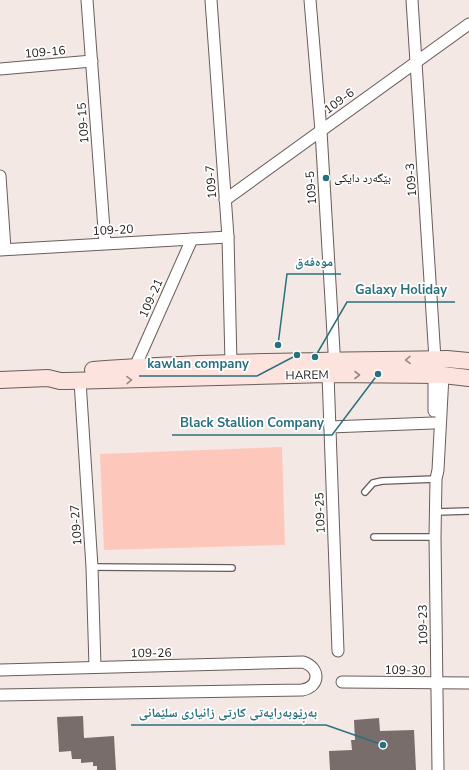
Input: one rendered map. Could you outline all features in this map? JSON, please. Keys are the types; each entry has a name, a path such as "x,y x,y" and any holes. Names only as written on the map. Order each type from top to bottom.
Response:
{"street":[{"name":"109-15","path":"87,0 106,243"},
{"name":"109-7","path":"211,0 228,237 232,363"},
{"name":"109-5","path":"310,0 321,131 333,370"},
{"name":"109-3","path":"412,0 440,367"},
{"name":"109-6","path":"225,200 469,24"},
{"name":"109-16","path":"0,69 92,60"},
{"path":"0,176 3,249"},
{"name":"109-20","path":"3,249 228,237"},
{"name":"109-21","path":"135,367 192,239"},
{"path":"440,367 469,361"},
{"name":"HAREM","path":"48,378 67,372 135,367 232,363 333,370"},
{"name":"HAREM","path":"0,380 48,378 60,381 80,381 440,367 469,378"},
{"name":"109-23","path":"436,479 432,472 434,423 440,367"},
{"name":"109-23","path":"438,770 435,537 440,367"},
{"name":"109-25","path":"333,370 330,427 338,651"},
{"name":"109-27","path":"80,381 92,567 95,667"},
{"path":"330,427 434,423"},
{"name":"109-26","path":"0,670 303,662 310,665 315,670 316,677 314,684 309,689 302,690 0,695"},
{"name":"109-30","path":"342,682 469,683"}],"lane":[{"path":"365,492 372,483 382,481 436,479"},
{"path":"436,512 469,511"},
{"path":"374,537 435,537"},
{"path":"92,567 232,568"}],"shaded area":[{"path":"282,447 285,545 104,550 100,454"}],"building":[{"path":"83,716 84,738 114,736 116,770 97,770 97,766 93,766 93,762 81,763 81,759 72,759 71,751 59,752 57,717"},
{"path":"379,718 380,731 414,730 416,770 330,770 329,751 352,750 351,740 355,740 354,720"}],"place":[{"name":"بێگەرد دایکی","path":"326,178"},
{"name":"موەفەق","path":"278,345"},
{"name":"kawlan company","path":"297,355"},
{"name":"Galaxy Holiday","path":"315,357"},
{"name":"Black Stallion Company","path":"378,374"},
{"name":"بەڕێوبەرایەتی کارتی زانیاری سلێمانی","path":"383,745"}]}
